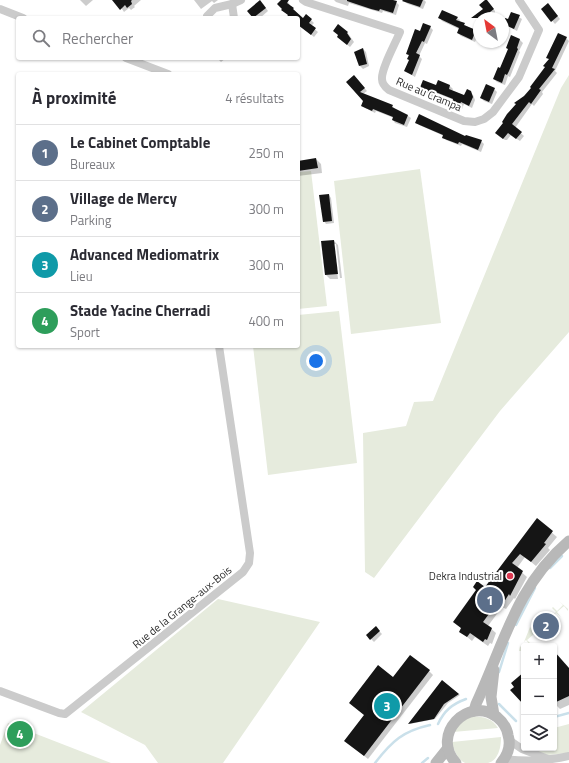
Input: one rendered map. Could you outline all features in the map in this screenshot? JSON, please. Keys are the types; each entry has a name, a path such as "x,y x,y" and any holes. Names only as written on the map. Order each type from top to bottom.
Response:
{"street":[{"path":"207,16 215,8 241,0"},
{"name":"Rue au Crampa","path":"302,0 400,32 382,73 382,80 388,90 464,121 475,122 484,119 493,112 519,77 539,30 519,0"},
{"path":"232,4 234,16"},
{"path":"0,9 18,16"},
{"path":"131,60 163,72"},
{"name":"Rue de la Grange-aux-Bois","path":"0,691 65,714 243,572 249,563 250,553 219,348"},
{"path":"474,711 510,622 535,578 548,562 569,541"},
{"path":"494,715 491,697 499,648"},
{"path":"456,763 448,748 448,737 451,727 460,717 466,713 474,711 488,712 494,715 505,725 509,740 508,750 503,761 534,762 553,760 569,756"},
{"path":"509,740 522,749 553,760"},
{"path":"436,763 448,748"}],"shaded area":[{"path":"569,75 569,332 500,411 374,578 365,572 363,433 406,426 414,402 433,401 561,88"},
{"path":"420,169 441,323 351,334 334,181"},
{"path":"311,171 327,306 300,309 300,172"},
{"path":"339,311 357,463 268,475 253,348 300,348 300,315"},
{"path":"218,599 320,622 223,763 158,763 145,745 81,712"},
{"path":"559,601 568,609 568,611 564,606 557,612 561,617 556,613 550,619 554,624 549,620 543,626 546,631 541,627 535,633 539,637 538,638 534,634 527,640 530,643 526,640 524,642 530,627 534,632 541,626 537,621 542,625 548,619 544,614 549,618 556,612 552,608 553,607 557,611 563,605"},
{"path":"473,716 487,719 493,722 498,728 453,732 462,720"},
{"path":"8,723 111,763 0,763 0,745"},
{"path":"569,724 569,753 548,755 535,751 557,751 557,727"},
{"path":"501,737 501,744 497,756 488,763 462,762 453,748 452,742"}],"building":[{"path":"112,0 132,0 132,4 127,8 125,5 120,10"},
{"path":"260,0 266,8 256,16 251,16 247,11"},
{"path":"281,0 289,0 287,3 303,18 306,14 312,19 309,23 316,28 311,35 300,27 300,16 287,16 277,4"},
{"path":"347,0 397,1 393,13 380,9 379,11 371,9"},
{"path":"423,0 420,7 402,1"},
{"path":"487,0 494,9 490,12 479,12 483,9 479,5"},
{"path":"548,3 558,16 551,22 541,9"},
{"path":"442,10 458,17 456,20 465,23 464,25 473,29 472,40 457,33 459,28 438,18"},
{"path":"511,12 520,15 514,29 509,27 509,17"},
{"path":"423,23 431,26 424,42 422,41 416,53 420,55 412,75 404,71 409,60 407,59 409,55 406,54 415,29 420,31"},
{"path":"338,24 348,32 347,33 351,39 347,45 337,37 338,35 333,31"},
{"path":"558,33 567,37 552,68 555,69 539,89 541,90 531,104 529,102 512,124 522,132 516,139 508,133 503,139 495,133 503,123 502,122 507,114 516,104 514,103 524,96 531,88 530,87 545,67 543,66 549,59 546,58"},
{"path":"511,35 520,39 518,49 509,71 507,75 505,74 502,83 493,79 498,67 500,68 508,49 506,48 509,48"},
{"path":"363,48 367,64 359,66 354,52"},
{"path":"354,75 365,88 360,92 393,105 392,107 408,115 404,125 392,120 393,117 361,106 363,101 346,82"},
{"path":"423,80 436,85 438,80 450,85 449,89 464,95 467,89 471,91 473,97 469,106 461,102 459,107 452,104 453,99 433,91 431,96 419,90"},
{"path":"486,84 495,88 489,102 480,98"},
{"path":"419,114 465,136 466,135 482,140 478,150 459,142 458,144 442,138 443,135 415,123"},
{"path":"316,158 318,168 300,171 300,161"},
{"path":"329,194 332,221 323,222 319,195"},
{"path":"334,240 338,274 325,275 321,241"},
{"path":"537,518 553,531 544,543 546,544 531,562 520,554 512,563 523,571 510,596 509,594 502,605 497,603 483,622 492,628 487,640 485,639 483,642 470,633 467,637 459,632 461,628 453,622 476,590 473,587 477,581 485,587"},
{"path":"376,626 380,631 370,640 366,635"},
{"path":"557,654 569,668 569,696 557,702"},
{"path":"410,655 430,670 364,756 344,741 364,715 349,703 378,665 393,677"},
{"path":"521,675 521,702 510,690 514,687 511,683"},
{"path":"442,680 459,694 444,704 434,719 408,724"}],"waterway":[{"path":"550,568 562,556"},
{"path":"516,625 535,588"},
{"path":"499,672 508,643"},
{"path":"438,724 449,708 466,699"},
{"path":"499,704 516,721"},
{"path":"557,716 569,713"},
{"path":"375,763 399,738 412,730 430,725"},
{"path":"422,763 428,758"}],"place":[{"name":"Dekra Industrial","path":"510,576"},
{"name":"Le Cabinet Comptable","path":"490,600"},
{"name":"Village de Mercy","path":"546,626"},
{"name":"Advanced Mediomatrix","path":"387,706"},
{"name":"Stade Yacine Cherradi","path":"20,734"}]}
